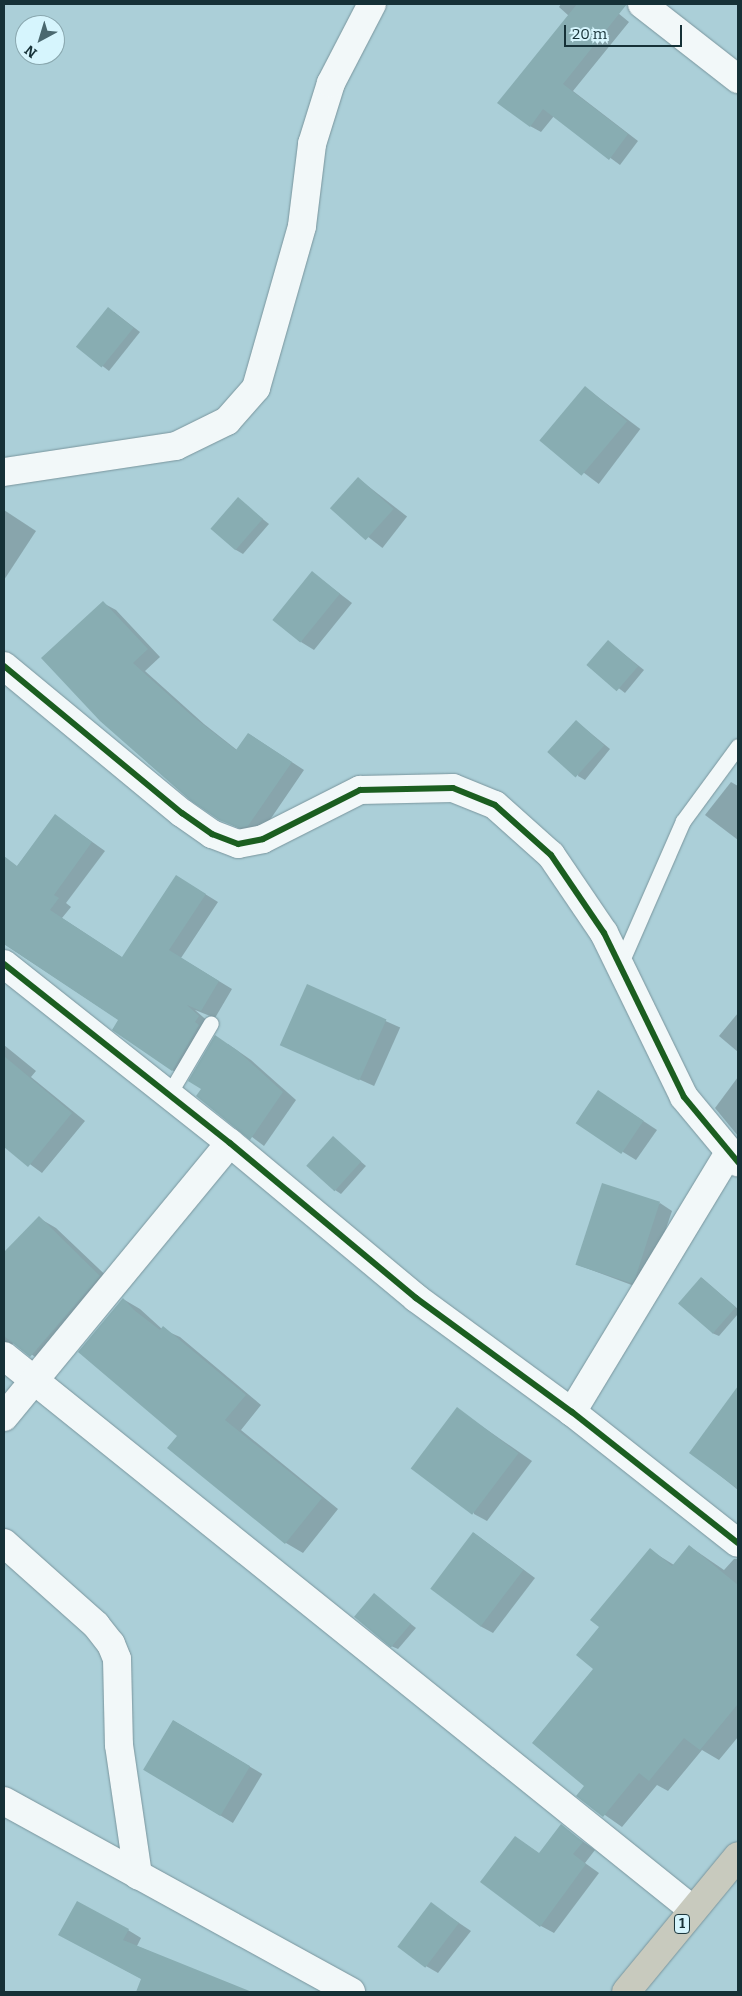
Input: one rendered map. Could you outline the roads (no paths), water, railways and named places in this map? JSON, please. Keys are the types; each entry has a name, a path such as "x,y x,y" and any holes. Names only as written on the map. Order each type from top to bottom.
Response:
{"highway":[{"name":"1","path":"626,1992 738,1856"}],"street":[{"path":"4,472 176,446 227,421 256,388 302,226 312,144 332,83 372,4"},
{"path":"642,4 738,80"},
{"path":"4,666 182,813 212,834 238,844 263,839 360,790 453,788 495,806 552,855 604,933 684,1097 733,1158 572,1412"},
{"path":"4,964 230,1143 426,1305 572,1412 738,1543"},
{"path":"4,1416 36,1381 230,1143"},
{"path":"4,1356 693,1910"},
{"path":"4,1544 96,1625 111,1644 117,1659 119,1745 138,1876"},
{"path":"4,1801 138,1876 199,1906 351,1992"}],"lane":[{"path":"620,965 683,821 738,746"},
{"path":"169,1094 211,1023"}]}
